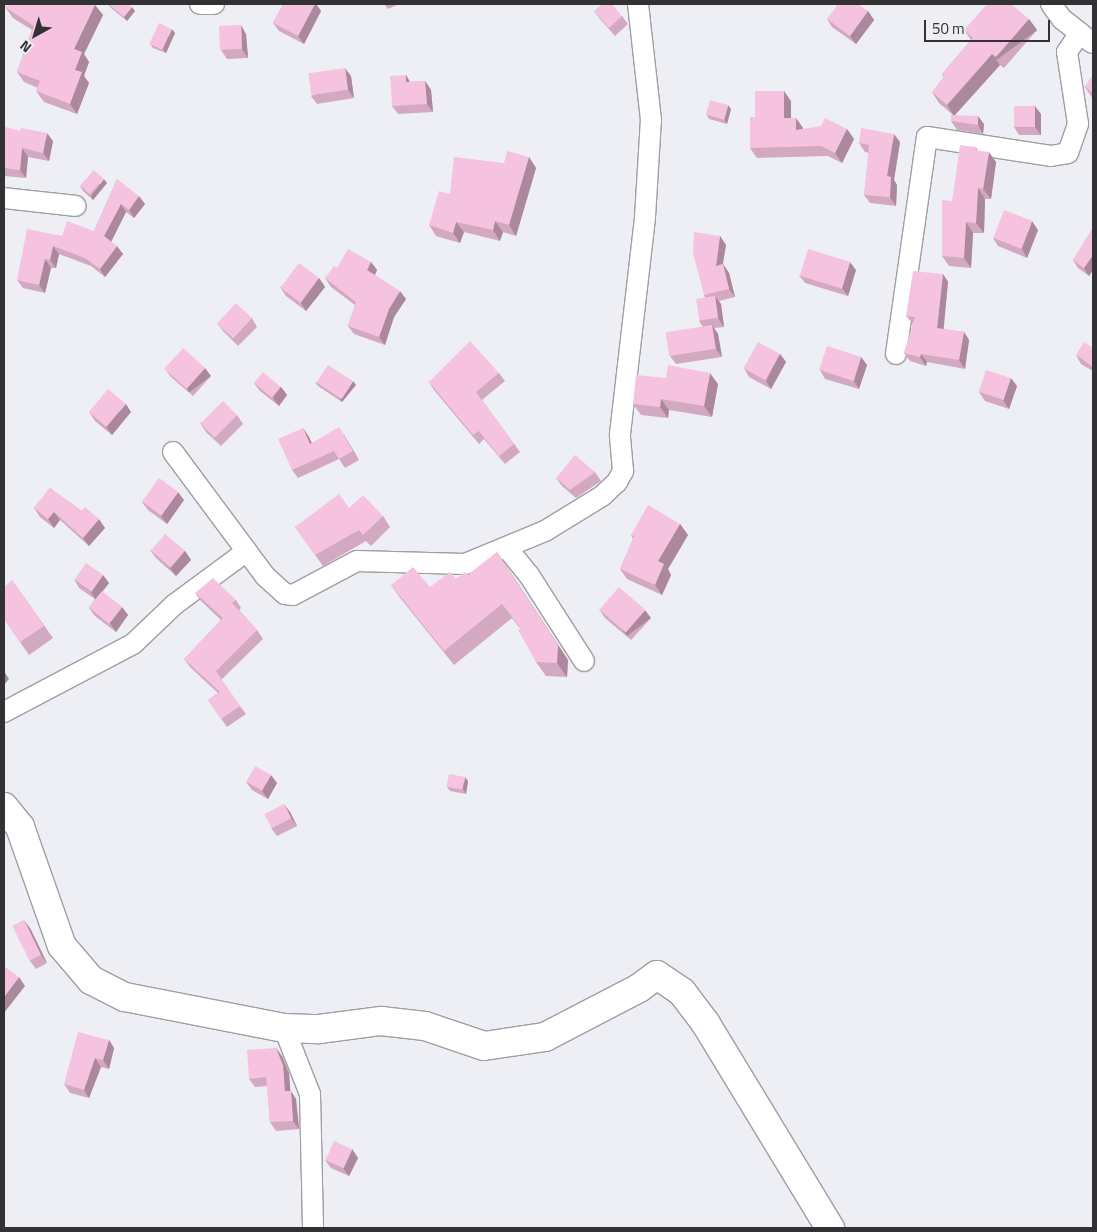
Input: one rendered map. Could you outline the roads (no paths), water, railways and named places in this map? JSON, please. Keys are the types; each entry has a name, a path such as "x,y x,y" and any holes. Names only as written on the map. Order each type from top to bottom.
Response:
{"main road":[{"path":"4,807 20,827 62,946 91,980 125,996 284,1028 319,1029 381,1021 425,1026 484,1046 545,1037 639,988 657,975 682,992 706,1024 830,1228"}],"street":[{"path":"200,4 214,4"},
{"path":"173,452 275,587 294,595 358,561 465,564 545,531 602,496 618,482 622,471 620,434 644,216 651,120 638,4"},
{"path":"896,354 927,137 1051,156 1068,153 1078,124 1067,52 1086,38 1051,4"},
{"path":"4,198 76,206"},
{"path":"507,548 528,575 584,661"},
{"path":"4,712 133,644 175,604 247,551"},
{"path":"284,1028 310,1094 313,1228"}]}
